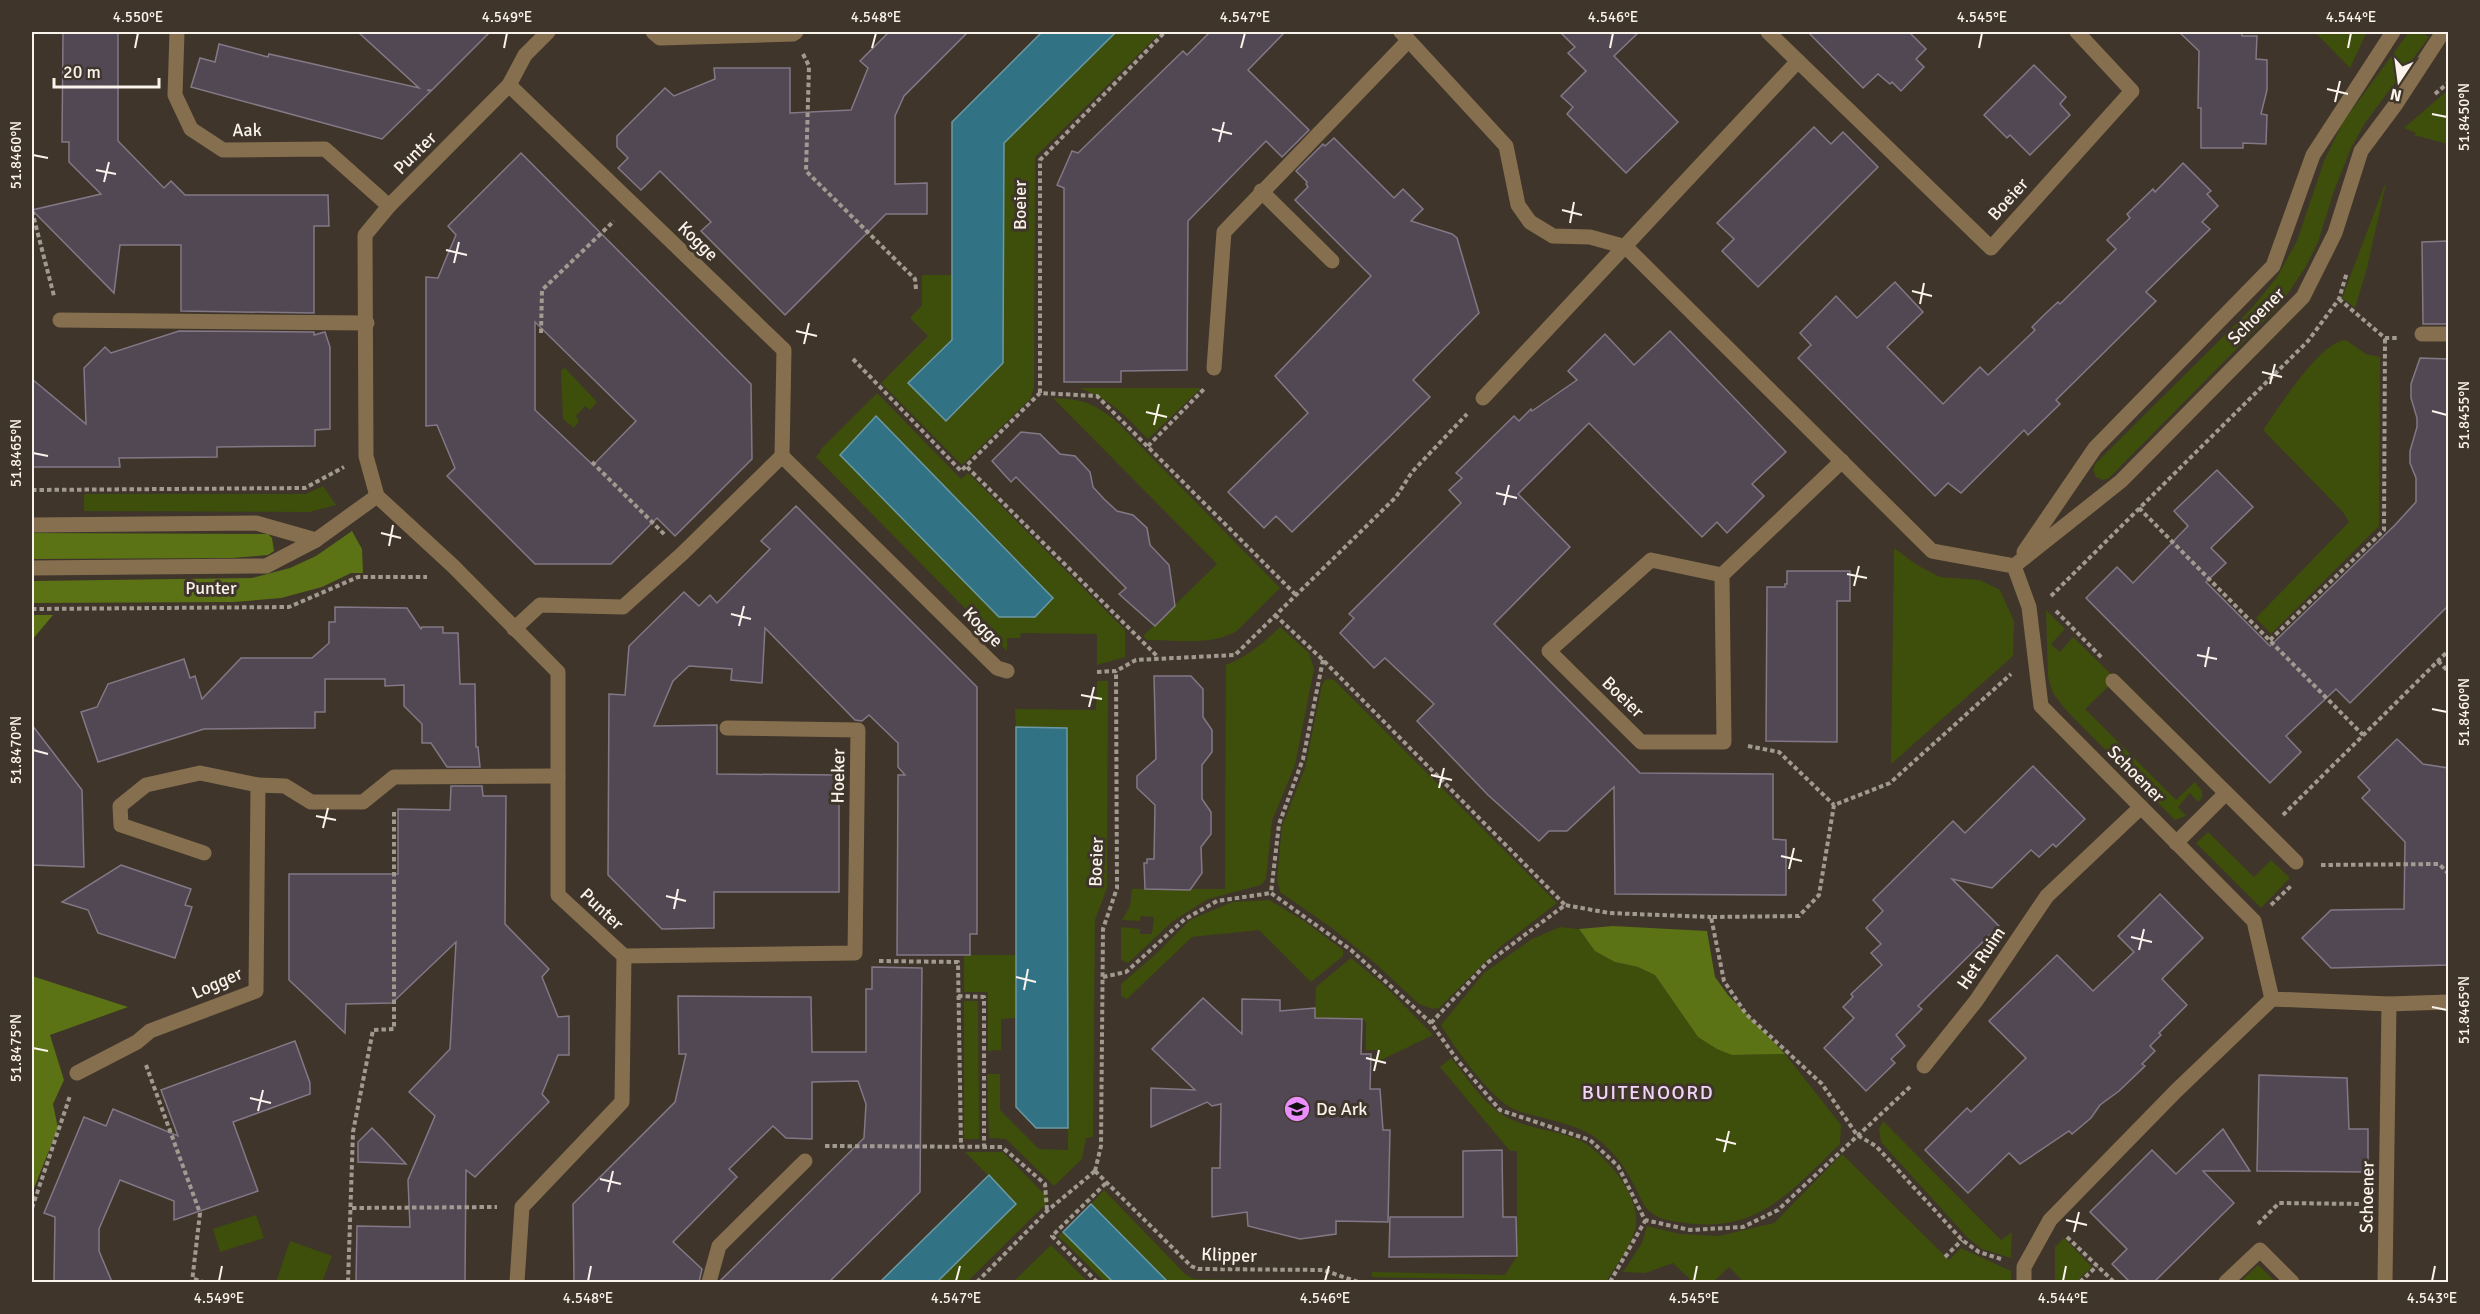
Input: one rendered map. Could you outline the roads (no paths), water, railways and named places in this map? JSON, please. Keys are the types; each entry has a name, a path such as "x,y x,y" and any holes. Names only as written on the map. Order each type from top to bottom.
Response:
{"street":[{"name":"Aak","path":"177,32 175,95 191,129 223,150 325,148 389,206"},
{"name":"Punter","path":"517,1282 522,1207 622,1102 624,956 558,895 558,672 453,566 377,496 366,456 365,235 389,206 509,85 525,55 548,32"},
{"path":"653,32 660,38 794,33"},
{"name":"Boeier","path":"1768,32 1991,248 2132,91 2077,32"},
{"name":"Schoener","path":"2013,566 2095,448 2274,266 2313,155 2393,32"},
{"name":"Schoener","path":"2013,566 2121,481 2303,297 2335,233 2361,151 2396,104 2443,32"},
{"path":"1214,368 1224,232 1405,36 1506,146 1518,205 1530,222 1553,236 1590,237 1626,247 1932,551 2013,566"},
{"path":"1484,398 1798,61"},
{"name":"Kogge","path":"509,85 784,350 782,456 997,668 1007,671"},
{"path":"1261,191 1332,261"},
{"path":"60,320 367,322"},
{"path":"2422,334 2448,334"},
{"path":"514,629 540,605 623,607 683,553 782,456"},
{"path":"1722,575 1842,461"},
{"name":"Punter","path":"32,568 266,566 316,540 377,496"},
{"path":"32,525 256,523 316,540"},
{"name":"Boeier","path":"1651,560 1722,575 1724,742 1641,742 1549,651 1651,560"},
{"name":"Schoener","path":"2013,566 2029,607 2041,706 2254,921 2272,999"},
{"path":"2117,685 2296,862"},
{"name":"Hoeker","path":"624,956 855,953 858,730 727,728"},
{"path":"204,853 121,825 120,806 146,785 201,773 258,784 285,786 311,802 363,802 394,777 558,776"},
{"name":"Logger","path":"77,1073 137,1042 150,1031 256,991 258,784"},
{"path":"2176,843 2226,794"},
{"name":"Het Ruim","path":"1924,1066 1976,1001 2047,896 2141,807"},
{"path":"2024,1282 2024,1267 2050,1220 2175,1091 2272,999 2389,1004 2448,1002"},
{"name":"Schoener","path":"2385,1282 2389,1004"},
{"path":"709,1282 718,1246 805,1161"},
{"path":"2226,1282 2260,1250 2292,1282"}],"water":[{"path":"1042,32 1116,32 1004,143 1003,363 946,421 908,383 952,340 952,122"},
{"path":"876,416 1053,598 1035,617 999,617 840,455"},
{"path":"1016,727 1067,728 1068,1128 1036,1128 1016,1107"},
{"path":"989,1175 1016,1204 937,1282 880,1282"},
{"path":"1091,1204 1168,1282 1113,1282 1063,1232"}],"place":[{"name":"De Ark","path":"1297,1109"}],"district":[{"name":"BUITENOORD","path":"1648,1092"}]}
